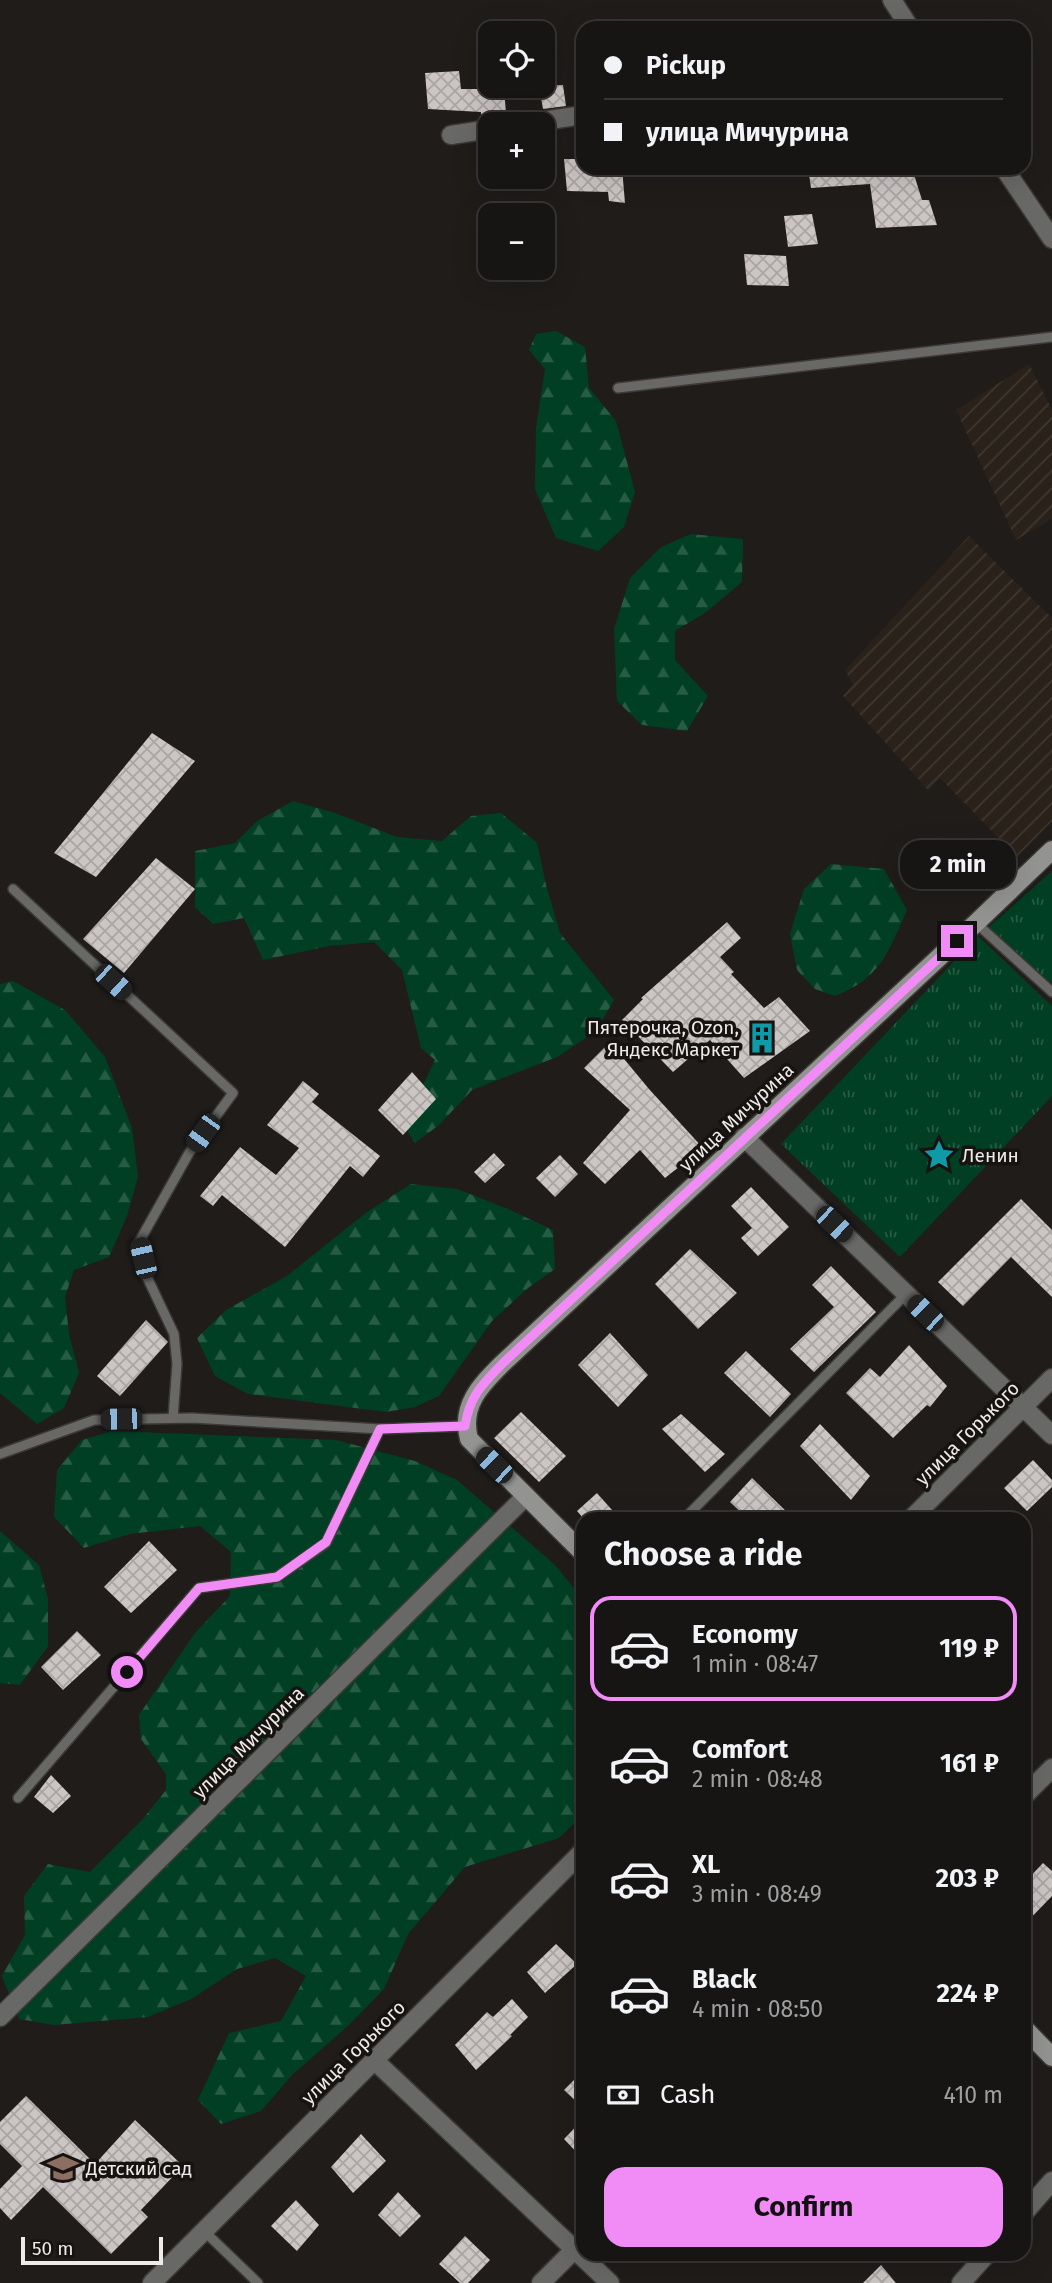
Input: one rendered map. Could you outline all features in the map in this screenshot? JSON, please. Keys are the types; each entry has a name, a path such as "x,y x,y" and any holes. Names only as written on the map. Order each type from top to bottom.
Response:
{"street":[{"path":"892,0 906,21"},
{"path":"555,119 576,116"},
{"path":"451,135 478,131"},
{"path":"1008,175 1052,239"},
{"name":"улица Мичурина","path":"465,1426 468,1408 476,1391 503,1363 1052,849"},
{"path":"744,1137 1052,1435"},
{"name":"улица Горького","path":"918,1512 1052,1378"},
{"path":"465,1426 469,1439 478,1450 576,1546"},
{"name":"улица Мичурина","path":"0,2017 526,1496"},
{"path":"1031,1789 1052,1768"},
{"name":"улица Горького","path":"152,2283 576,1858"},
{"path":"1031,2035 1052,2057"},
{"path":"374,2060 576,2242"},
{"path":"1031,2205 1052,2181"},
{"path":"541,2283 576,2248"},
{"path":"592,2261 610,2283"},
{"path":"961,2283 981,2261"}],"lane":[{"path":"618,388 1052,337"},
{"path":"13,889 233,1093 189,1153 139,1241 146,1275 174,1334 177,1364 173,1418"},
{"path":"976,923 1052,992"},
{"path":"691,1512 906,1294"},
{"path":"0,1454 94,1420 173,1418 380,1429 465,1426"},
{"path":"19,1798 199,1588 277,1577 326,1542 380,1429"},
{"path":"204,2231 258,2283"}],"shaded area":[{"path":"1029,364 1052,410 1052,519 1016,540 956,410"},
{"path":"969,536 1052,618 1052,821 1017,857 940,778 928,790 843,696 853,685 845,670"}],"green space":[{"path":"556,331 585,347 589,388 616,421 635,492 624,527 598,551 556,538 535,489 536,428 545,369 529,350 536,334"},
{"path":"691,534 743,539 742,582 705,613 675,631 675,660 708,696 687,731 642,725 617,701 614,629 630,578 661,547"},
{"path":"293,801 335,813 397,837 442,841 471,816 501,813 537,843 560,933 614,1000 596,1031 557,1057 472,1090 439,1125 415,1143 399,1118 418,1096 435,1060 421,1048 402,970 374,942 329,946 263,960 244,918 213,924 195,907 195,851 235,843 257,821"},
{"path":"831,864 884,869 907,910 888,951 873,972 851,989 835,996 815,989 797,970 790,934 804,889"},
{"path":"1052,871 1052,984 989,927"},
{"path":"978,936 1052,1006 1052,1096 900,1257 781,1144"},
{"path":"13,981 65,1010 105,1057 132,1128 138,1177 127,1216 109,1257 74,1270 65,1297 69,1334 79,1373 64,1408 37,1424 0,1393 0,984"},
{"path":"411,1184 457,1189 553,1230 555,1269 528,1288 492,1321 439,1396 415,1407 386,1412 248,1394 215,1376 197,1338 226,1310 287,1276 367,1212"},
{"path":"112,1431 336,1440 415,1461 457,1480 554,1564 576,1591 576,1822 559,1838 465,1867 408,1934 384,1989 350,2024 292,2075 261,2111 221,2124 198,2100 229,2033 281,2021 306,1976 275,1958 237,1969 191,1999 148,2017 54,2025 19,2019 2,1976 25,1935 24,1896 48,1864 90,1872 143,1819 166,1790 166,1774 141,1739 139,1715 195,1633 230,1596 231,1552 200,1526 130,1534 84,1548 54,1517 57,1470 82,1440"},
{"path":"0,1531 39,1565 48,1599 48,1646 20,1685 0,1683"}],"building":[{"path":"459,71 461,89 478,89 478,98 505,98 506,112 428,109 425,73"},
{"path":"555,85 563,85 566,106 543,109 541,98 555,98"},
{"path":"564,159 576,159 576,175 623,175 625,203 609,201 608,192 567,191"},
{"path":"809,175 914,175 922,200 929,200 937,225 876,228 870,184 811,188"},
{"path":"812,214 818,244 788,247 784,216"},
{"path":"744,254 786,256 789,286 747,285"},
{"path":"152,733 195,761 96,877 54,853"},
{"path":"156,858 195,889 124,973 83,939"},
{"path":"727,922 741,938 720,957 734,972 731,974 764,1008 779,997 810,1031 744,1078 710,1040 673,1072 622,1020 643,999 641,998"},
{"path":"610,1042 703,1148 665,1178 640,1150 605,1184 583,1163 630,1110 584,1068"},
{"path":"412,1072 436,1099 403,1135 378,1110"},
{"path":"303,1081 319,1094 312,1102 380,1156 363,1177 350,1166 285,1247 222,1195 213,1206 200,1196 240,1147 276,1175 299,1148 267,1125"},
{"path":"494,1153 505,1165 485,1183 474,1172"},
{"path":"560,1155 578,1174 555,1197 536,1178"},
{"path":"751,1187 789,1227 758,1256 741,1238 752,1228 731,1206"},
{"path":"1021,1199 1052,1230 1052,1297 1011,1257 963,1306 938,1282"},
{"path":"690,1249 737,1293 698,1329 655,1284"},
{"path":"831,1266 876,1312 814,1372 790,1349 834,1307 812,1285"},
{"path":"146,1320 168,1342 120,1396 97,1376"},
{"path":"610,1333 648,1375 618,1407 578,1365"},
{"path":"909,1345 947,1386 930,1407 927,1405 893,1438 846,1393 870,1368 880,1377"},
{"path":"746,1351 791,1394 770,1417 724,1373"},
{"path":"521,1412 566,1456 539,1482 494,1438"},
{"path":"681,1414 725,1454 705,1472 662,1429"},
{"path":"820,1424 870,1476 851,1500 800,1446"},
{"path":"1033,1460 1052,1480 1052,1487 1027,1511 1004,1488"},
{"path":"752,1478 787,1512 741,1512 730,1502"},
{"path":"597,1493 614,1512 578,1512"},
{"path":"149,1541 177,1570 131,1613 104,1587"},
{"path":"77,1631 101,1655 63,1690 41,1667"},
{"path":"51,1775 71,1796 53,1813 34,1797"},
{"path":"1043,1863 1052,1871 1052,1896 1031,1918 1031,1876"},
{"path":"556,1944 576,1963 545,1993 527,1972"},
{"path":"512,1999 528,2017 476,2070 455,2045 487,2012 493,2017"},
{"path":"576,2078 576,2101 564,2090"},
{"path":"26,2096 95,2164 135,2120 183,2166 141,2210 148,2217 111,2254 43,2187 11,2220 0,2208 0,2189 22,2166 0,2144 0,2122"},
{"path":"576,2126 576,2152 564,2139"},
{"path":"361,2134 386,2161 353,2193 331,2167"},
{"path":"398,2192 421,2216 400,2237 378,2215"},
{"path":"296,2200 319,2225 297,2251 271,2226"},
{"path":"465,2236 490,2260 468,2283 460,2283 439,2264"},
{"path":"881,2265 896,2283 863,2283"}],"place":[{"name":"Пятерочка, Ozon, Яндекс Маркет","path":"762,1038"},
{"name":"Ленин","path":"939,1155"},
{"name":"Детский сад","path":"63,2168"}],"route":[{"path":"127,1672 199,1588 277,1577 326,1542 380,1429 465,1426 468,1408 476,1391 503,1363 957,941"}]}
